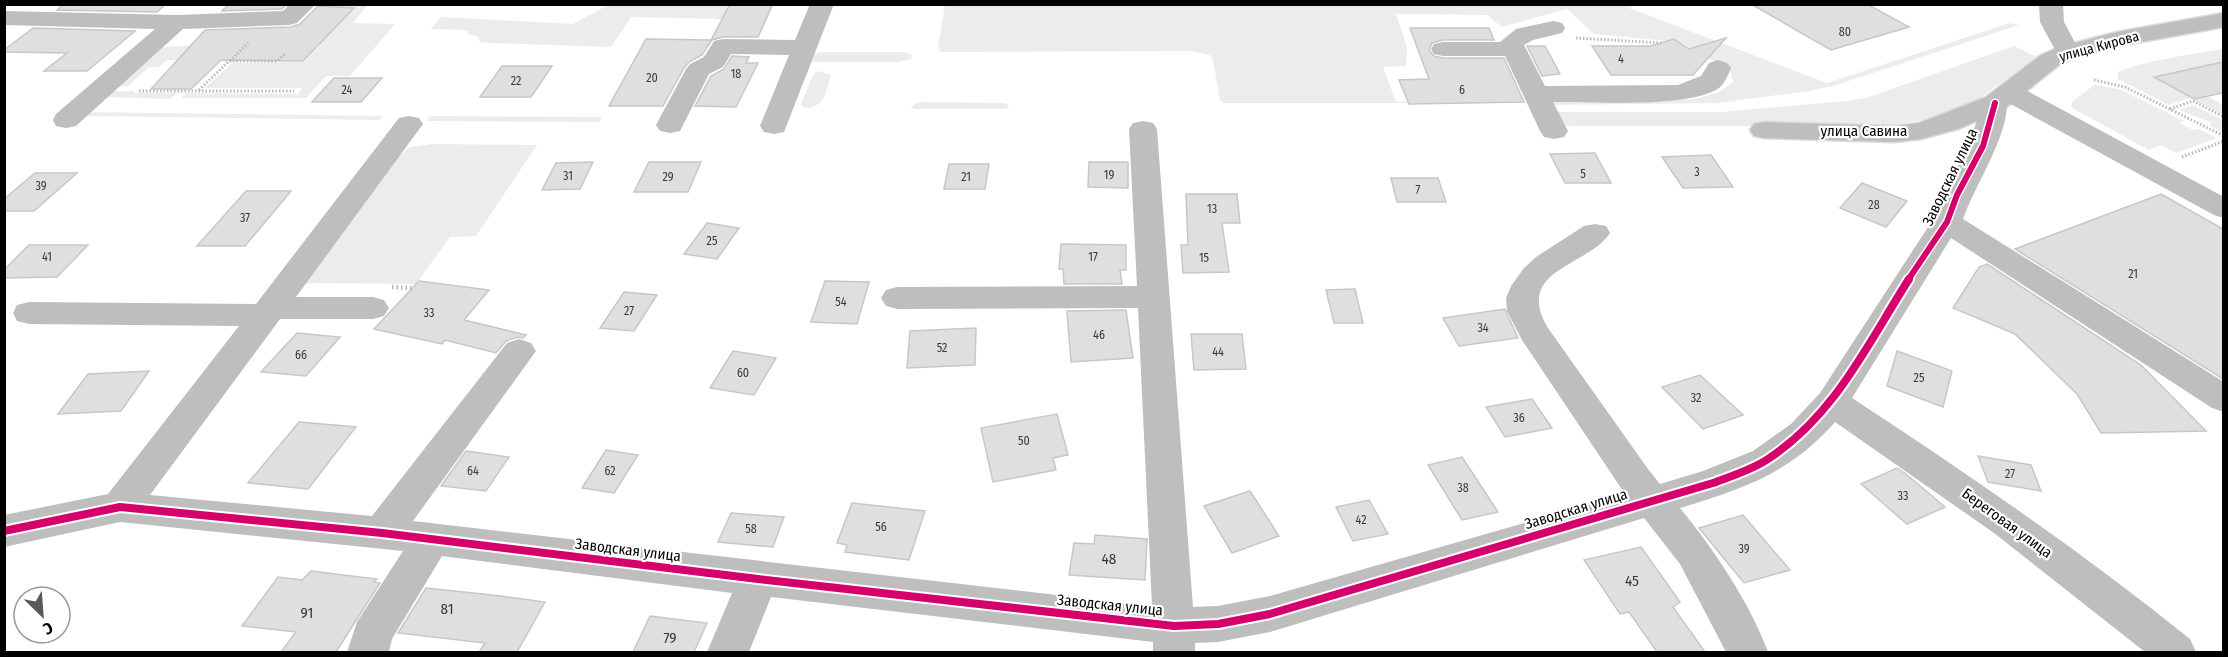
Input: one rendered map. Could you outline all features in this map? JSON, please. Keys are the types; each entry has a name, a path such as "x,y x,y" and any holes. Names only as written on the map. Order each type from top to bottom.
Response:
{"street":[{"path":"4,18 148,13 177,22 289,18 305,4"},
{"path":"774,126 822,4"},
{"path":"2051,4 2052,22 2068,52"},
{"name":"улица Кирова","path":"2002,98 2050,60 2068,52 2117,39 2220,21"},
{"path":"66,120 177,22"},
{"path":"1554,131 1511,43 1515,39 1561,33"},
{"path":"670,125 699,69 714,62 723,46 806,48"},
{"path":"1443,49 1514,49"},
{"path":"1537,94 1684,93 1712,81 1718,68"},
{"path":"2002,98 2223,209"},
{"name":"улица Савина","path":"1764,130 1895,134 1920,131 1948,123 2002,98"},
{"name":"Заводская улица","path":"4,531 120,507 382,533 758,579 1174,639 1218,624 1270,614 1713,483 1766,461 1804,434 1832,402 1919,262 1947,222 1957,195 1983,146 2002,98"},
{"path":"120,507 409,124"},
{"path":"1143,129 1174,639"},
{"path":"1947,222 2223,399"},
{"path":"1595,233 1543,265 1525,289 1522,309 1534,332 1635,479 1694,553 1717,592 1747,652"},
{"path":"897,298 1154,297"},
{"path":"29,313 373,308"},
{"path":"382,533 519,351"},
{"path":"2156,356 2223,423"},
{"name":"Береговая улица","path":"1832,402 1965,491 2118,605 2175,652"},
{"path":"368,652 372,635 432,539"},
{"path":"728,652 758,579"}],"path":[{"path":"1561,33 1662,43"},
{"path":"198,91 248,43"},
{"path":"230,61 277,62 285,54"},
{"path":"2094,80 2125,87 2223,136"},
{"path":"138,88 139,91 294,91"},
{"path":"177,97 183,91"},
{"path":"2170,109 2193,101 2223,117"},
{"path":"2182,157 2223,141"},
{"path":"403,288 412,288"}],"shaded area":[{"path":"1639,4 1629,8 1827,83 2010,23 2019,25 1833,86 1717,103 1549,105 1552,102 1696,99 1719,92 1733,82 1731,72 1674,39 1667,41 1594,34 1567,9 1502,27 1487,15 1396,14 1407,47 1406,66 1383,67 1396,102 1408,101 1408,103 1224,103 1220,100 1213,60 1210,55 1190,51 941,52 938,47 945,5"},
{"path":"608,5 730,5 722,19 631,17 611,47 489,43 480,42 477,36 469,35 467,30 431,29 441,17 573,24"},
{"path":"342,6 367,6 353,23 395,24 350,76 326,76 306,98 181,98 186,93 298,94 302,88 205,88 232,63 304,62 321,44 275,42 294,24 325,23"},
{"path":"246,43 228,60 167,60 159,67 149,67 128,86 119,86 164,47"},
{"path":"2014,46 2041,59 2000,83 1972,104 1934,118 1885,126 1570,126 1563,125 1557,112 1721,112 1846,101 1866,98"},
{"path":"2223,49 2223,63 2215,64 2223,70 2223,77 2220,75 2204,77 2189,69 2155,77 2194,99 2208,96 2223,105 2223,115 2190,98 2169,105 2118,79 2118,72 2143,64"},
{"path":"904,52 912,55 911,59 898,62 812,62 808,59 817,53"},
{"path":"818,71 831,75 824,98 817,105 805,108 801,105 802,102 813,75"},
{"path":"2094,85 2119,89 2184,121 2179,123 2193,130 2199,129 2217,138 2176,153 2161,145 2149,150 2072,108 2072,102"},
{"path":"114,91 177,93 171,99 107,97"},
{"path":"918,102 1005,103 1009,105 1008,108 1000,109 914,109 911,107"},
{"path":"2193,105 2223,120 2223,133 2209,125 2212,123 2179,110"},
{"path":"84,112 383,116 379,120 84,116"},
{"path":"430,116 602,117 599,122 426,121"},
{"path":"432,144 537,145 476,236 450,237 416,284 304,283 398,157 410,147"}],"building":[{"path":"64,4 166,4 157,12 57,10"},
{"path":"730,4 773,4 758,37 723,37 712,40 702,55 689,62 684,68 663,106 609,106 646,39 711,40"},
{"path":"1751,4 1867,4 1909,27 1831,50"},
{"path":"228,5 286,5 282,9 222,11"},
{"path":"318,6 354,8 303,61 221,60 191,89 151,89 205,30 290,27 299,25"},
{"path":"33,28 135,31 87,71 44,71 67,53 4,52"},
{"path":"1410,28 1489,28 1494,40 1443,40 1432,43 1429,50 1434,56 1443,58 1504,58 1524,102 1409,104 1399,80 1429,79"},
{"path":"1726,38 1693,75 1611,75 1592,46 1651,46 1674,39 1689,49"},
{"path":"1527,46 1545,46 1560,74 1542,76"},
{"path":"732,56 749,57 746,63 758,63 736,107 695,106 711,76 724,69"},
{"path":"2223,62 2223,93 2194,99 2154,77"},
{"path":"502,66 552,66 531,97 480,97"},
{"path":"334,78 382,78 361,102 312,102"},
{"path":"1595,153 1611,183 1565,183 1550,154"},
{"path":"1711,155 1733,187 1683,188 1662,157"},
{"path":"593,162 580,189 542,190 556,163"},
{"path":"649,162 701,162 688,192 634,192"},
{"path":"1089,162 1128,162 1128,188 1088,187"},
{"path":"949,164 989,164 985,189 944,189"},
{"path":"35,173 77,173 34,211 4,211 4,199"},
{"path":"1391,178 1438,178 1446,202 1397,202"},
{"path":"1862,183 1907,201 1886,227 1840,208"},
{"path":"246,191 291,191 245,246 197,246"},
{"path":"1186,194 1237,194 1240,223 1222,223 1229,272 1183,273 1181,245 1188,245"},
{"path":"2161,194 2223,229 2223,379 2015,249"},
{"path":"707,223 739,228 717,259 684,254"},
{"path":"1061,244 1126,245 1126,270 1120,270 1122,284 1064,284 1063,269 1059,269"},
{"path":"29,245 88,245 57,277 4,278 4,270"},
{"path":"1987,264 2141,365 2206,431 2101,433 2077,394 2015,334 1953,308 1979,267"},
{"path":"419,281 489,290 464,320 526,335 523,338 518,337 506,341 496,353 445,340 442,344 374,329"},
{"path":"825,281 869,282 857,324 811,322"},
{"path":"1355,289 1363,323 1334,323 1326,290"},
{"path":"624,292 657,295 634,331 600,328"},
{"path":"1505,309 1518,338 1459,346 1443,318"},
{"path":"1126,310 1133,358 1071,362 1067,311"},
{"path":"976,328 975,365 907,368 910,331"},
{"path":"297,333 340,337 306,376 261,372"},
{"path":"1191,334 1242,334 1246,369 1194,370"},
{"path":"733,351 776,358 754,395 710,388"},
{"path":"1897,351 1952,371 1943,407 1887,386"},
{"path":"149,371 121,411 58,414 88,374"},
{"path":"1700,375 1743,415 1703,429 1662,387"},
{"path":"1532,399 1552,428 1505,437 1486,407"},
{"path":"1057,414 1068,455 1053,458 1056,470 993,482 981,428"},
{"path":"299,422 356,427 308,489 248,483"},
{"path":"606,450 638,455 614,493 582,488"},
{"path":"466,451 509,457 486,491 441,486"},
{"path":"1978,456 2031,465 2041,491 1988,482"},
{"path":"1462,457 1498,512 1462,520 1428,465"},
{"path":"1897,468 1945,507 1907,524 1861,484"},
{"path":"1250,491 1279,536 1232,553 1204,506"},
{"path":"1369,500 1388,534 1353,541 1336,507"},
{"path":"852,503 925,511 909,560 845,552 847,545 837,543"},
{"path":"731,513 784,517 773,547 718,542"},
{"path":"1743,515 1790,570 1744,583 1699,528"},
{"path":"1095,535 1147,539 1145,580 1069,575 1074,543 1094,544"},
{"path":"1641,547 1680,602 1673,607 1705,652 1657,652 1629,612 1620,614 1584,560"},
{"path":"311,571 377,579 374,582 380,583 336,652 281,652 296,632 242,626 278,577 302,580"},
{"path":"426,588 545,602 517,652 479,652 485,643 398,633"},
{"path":"650,616 707,623 694,652 633,652"}],"cycle path":[{"path":"4,531 120,507 382,533 758,579 1174,626 1218,624 1270,614 1713,483 1766,461 1804,433 1832,402 1919,262 1947,222 1957,195 1983,146 1995,103"}]}
